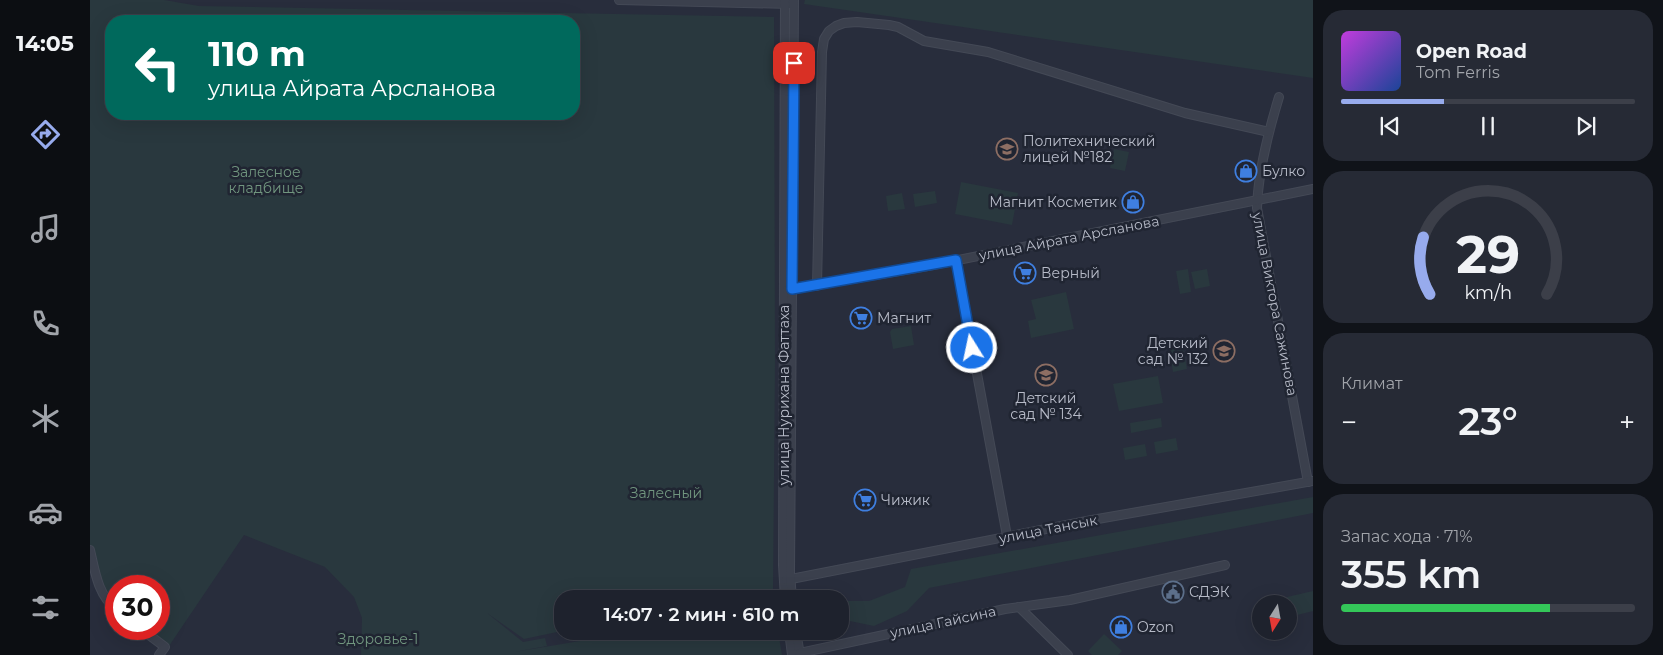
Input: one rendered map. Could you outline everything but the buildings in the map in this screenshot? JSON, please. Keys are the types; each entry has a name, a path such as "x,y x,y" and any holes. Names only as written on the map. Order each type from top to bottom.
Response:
{"street":[{"path":"619,0 794,2"},
{"name":"улица Нурихана Фаттаха","path":"785,2 788,290 787,580"},
{"name":"улица Нурихана Фаттаха","path":"788,290 794,2"},
{"path":"818,286 822,52 824,39 829,31 844,23 857,22 898,27 924,41 988,52 1185,113 1269,132"},
{"name":"улица Виктора Сажинова","path":"1278,98 1269,132 1257,208 1311,481"},
{"name":"улица Айрата Арсланова","path":"788,290 956,260 1313,189"},
{"path":"956,260 1008,536"},
{"name":"улица Тансык","path":"787,580 1008,536 1311,481"},
{"path":"90,550 96,578 105,596"},
{"name":"улица Гайсина","path":"797,654 1019,607 1065,601 1224,565"},
{"path":"786,590 787,580"},
{"path":"787,580 790,590"},
{"path":"1019,607 1068,655"},
{"path":"156,640 165,647 159,655"},
{"path":"792,640 797,654"},
{"path":"796,640 797,654"}],"green space":[{"path":"90,0 164,0 199,6 774,17 775,362 773,590 554,590 554,633 524,639 487,613 523,642 545,638 547,646 514,652 586,640 780,640 782,655 361,655 362,618 354,597 325,567 244,535 169,646 162,640 170,640 170,575 105,575 105,590 90,545"},
{"path":"805,0 1313,0 1313,78 804,4"},
{"path":"1114,149 1129,152 1125,171 1110,168"},
{"path":"961,182 1018,193 1012,225 955,214"},
{"path":"935,191 937,203 915,207 913,194"},
{"path":"902,193 905,209 888,211 886,196"},
{"path":"1188,269 1191,292 1180,294 1176,271"},
{"path":"1207,269 1210,286 1195,289 1191,272"},
{"path":"1066,292 1074,329 1031,338 1028,321 1036,319 1031,300"},
{"path":"911,326 914,345 893,349 890,332 892,329"},
{"path":"1182,340 1187,369 1173,372 1168,343"},
{"path":"1158,376 1163,403 1119,411 1113,384"},
{"path":"1161,418 1162,427 1131,433 1130,423"},
{"path":"1176,438 1178,450 1156,454 1154,442"},
{"path":"1145,444 1147,456 1125,460 1123,448"},
{"path":"1313,497 1313,513 929,588 907,611 874,626 849,621 849,601 869,601 905,587 911,569"},
{"path":"1313,591 1313,611 1298,615 1298,595 1296,595"},
{"path":"1104,634 1122,651 1118,655 1092,655 1088,651"}],"place":[{"name":"Политехнический лицей №182","path":"1007,149"},
{"name":"Булко","path":"1246,171"},
{"name":"Магнит Косметик","path":"1133,202"},
{"name":"Верный","path":"1025,273"},
{"name":"Магнит","path":"861,318"},
{"name":"Детский сад № 132","path":"1224,351"},
{"name":"Детский сад № 134","path":"1046,375"},
{"name":"Чижик","path":"865,500"},
{"name":"СДЭК","path":"1173,592"},
{"name":"Ozon","path":"1121,627"}],"route":[{"path":"794,63 792,289 956,260 972,348"}],"park label":[{"name":"Залесное кладбище","path":"266,180"},
{"name":"Залесный","path":"666,493"},
{"name":"Здоровье-1","path":"378,639"}]}
